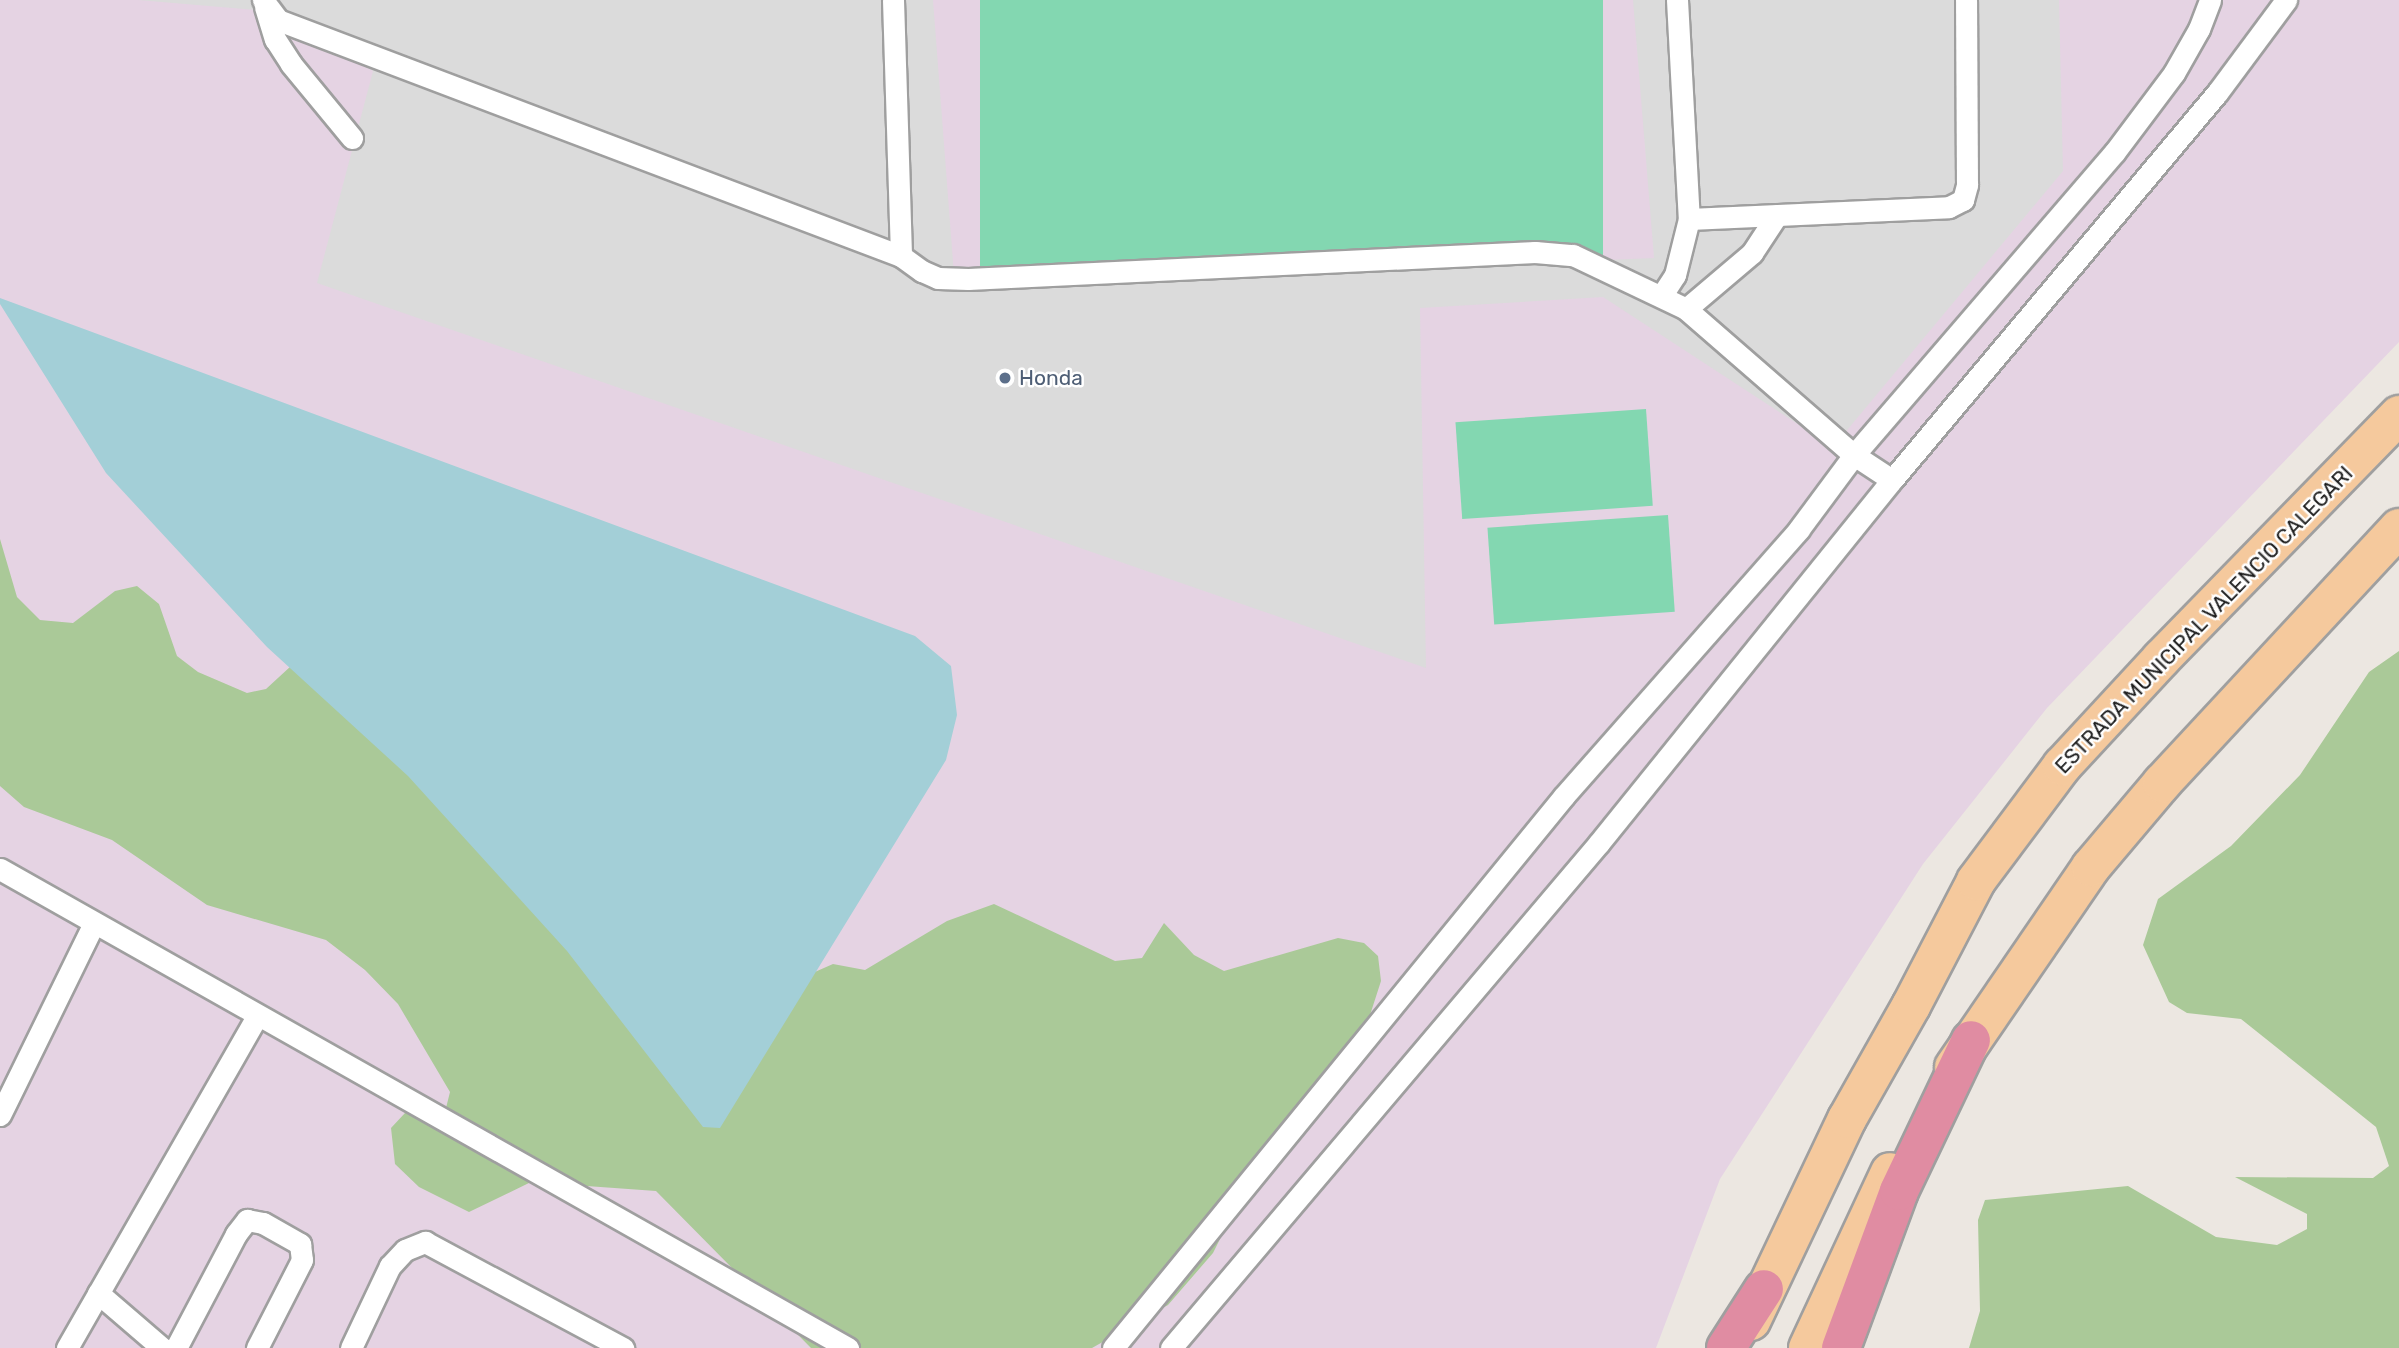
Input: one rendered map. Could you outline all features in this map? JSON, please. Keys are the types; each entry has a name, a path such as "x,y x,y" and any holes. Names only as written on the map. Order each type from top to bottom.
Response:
{"highway":[{"path":"1841,1348 1899,1191 1971,1040"},
{"path":"1726,1348 1765,1289"}],"main road":[{"name":"ESTRADA MUNICIPAL VALENCIO CALEGARI","path":"1741,1348 1765,1289 1847,1119 1911,1006 1976,881 2062,766 2161,659 2399,415"},
{"path":"1808,1348 1896,1160 1971,1040 2091,867 2162,783 2399,528"}],"lane":[{"path":"893,0 901,256"},
{"path":"1662,295 1675,275 1689,219 1677,0"},
{"path":"1689,219 1949,207 1963,200 1968,186 1966,0"},
{"path":"1113,1348 1564,796 1799,529 1854,455 2114,153 2174,73 2199,29 2210,0"},
{"path":"1171,1348 1599,843 1892,480 2217,93 2286,0"},
{"path":"264,2 278,20 901,256 922,271 938,278 968,279 1535,252 1573,256 1662,295 1693,302"},
{"path":"264,2 275,39 291,64 352,138"},
{"path":"1693,302 1752,253 1777,215"},
{"path":"1675,275 1693,302 1854,455 1892,480"},
{"path":"0,869 848,1348"},
{"path":"0,1115 94,923"},
{"path":"67,1348 257,1016"},
{"path":"176,1348 236,1234 247,1220 263,1223 300,1244 302,1260 257,1348"},
{"path":"351,1348 390,1266 405,1251 425,1242 623,1348"},
{"path":"98,1293 162,1348"}],"shaded area":[{"path":"0,0 2399,0 2399,342 2047,708 1923,864 1720,1179 1656,1348 0,1348"},
{"name":"Honda","path":"138,0 933,0 955,288 1654,258 1633,0 2059,0 2063,171 1833,447 1603,297 1420,308 1426,668 317,283 373,71 268,11"}],"green space":[{"path":"980,0 1603,0 1603,268 980,268"},
{"path":"1646,409 1653,506 1462,519 1455,422"},
{"path":"1668,515 1675,612 1494,624 1487,528"},
{"path":"0,539 17,597 40,620 73,623 115,591 137,586 159,604 177,656 198,672 247,693 266,689 291,666 767,993 833,964 865,970 947,921 994,904 1115,961 1142,958 1164,923 1194,955 1224,971 1338,938 1364,943 1378,956 1381,981 1361,1043 1269,1141 1213,1253 1168,1305 1092,1348 811,1348 656,1191 531,1182 469,1212 419,1187 395,1164 391,1128 405,1113 446,1108 450,1092 398,1004 365,970 326,940 207,905 112,840 24,807 0,786"},
{"path":"2399,651 2399,1348 1969,1348 1980,1311 1978,1220 1985,1200 2128,1186 2216,1237 2277,1245 2307,1229 2307,1214 2235,1177 2373,1178 2389,1166 2376,1127 2241,1019 2187,1013 2169,1002 2143,945 2158,899 2231,846 2300,775 2369,672"}],"water":[{"path":"0,298 915,636 951,666 957,715 946,760 720,1128 703,1127 567,951 408,776 267,647 106,473 0,304"}],"place":[{"name":"Honda","path":"1005,378"}]}
